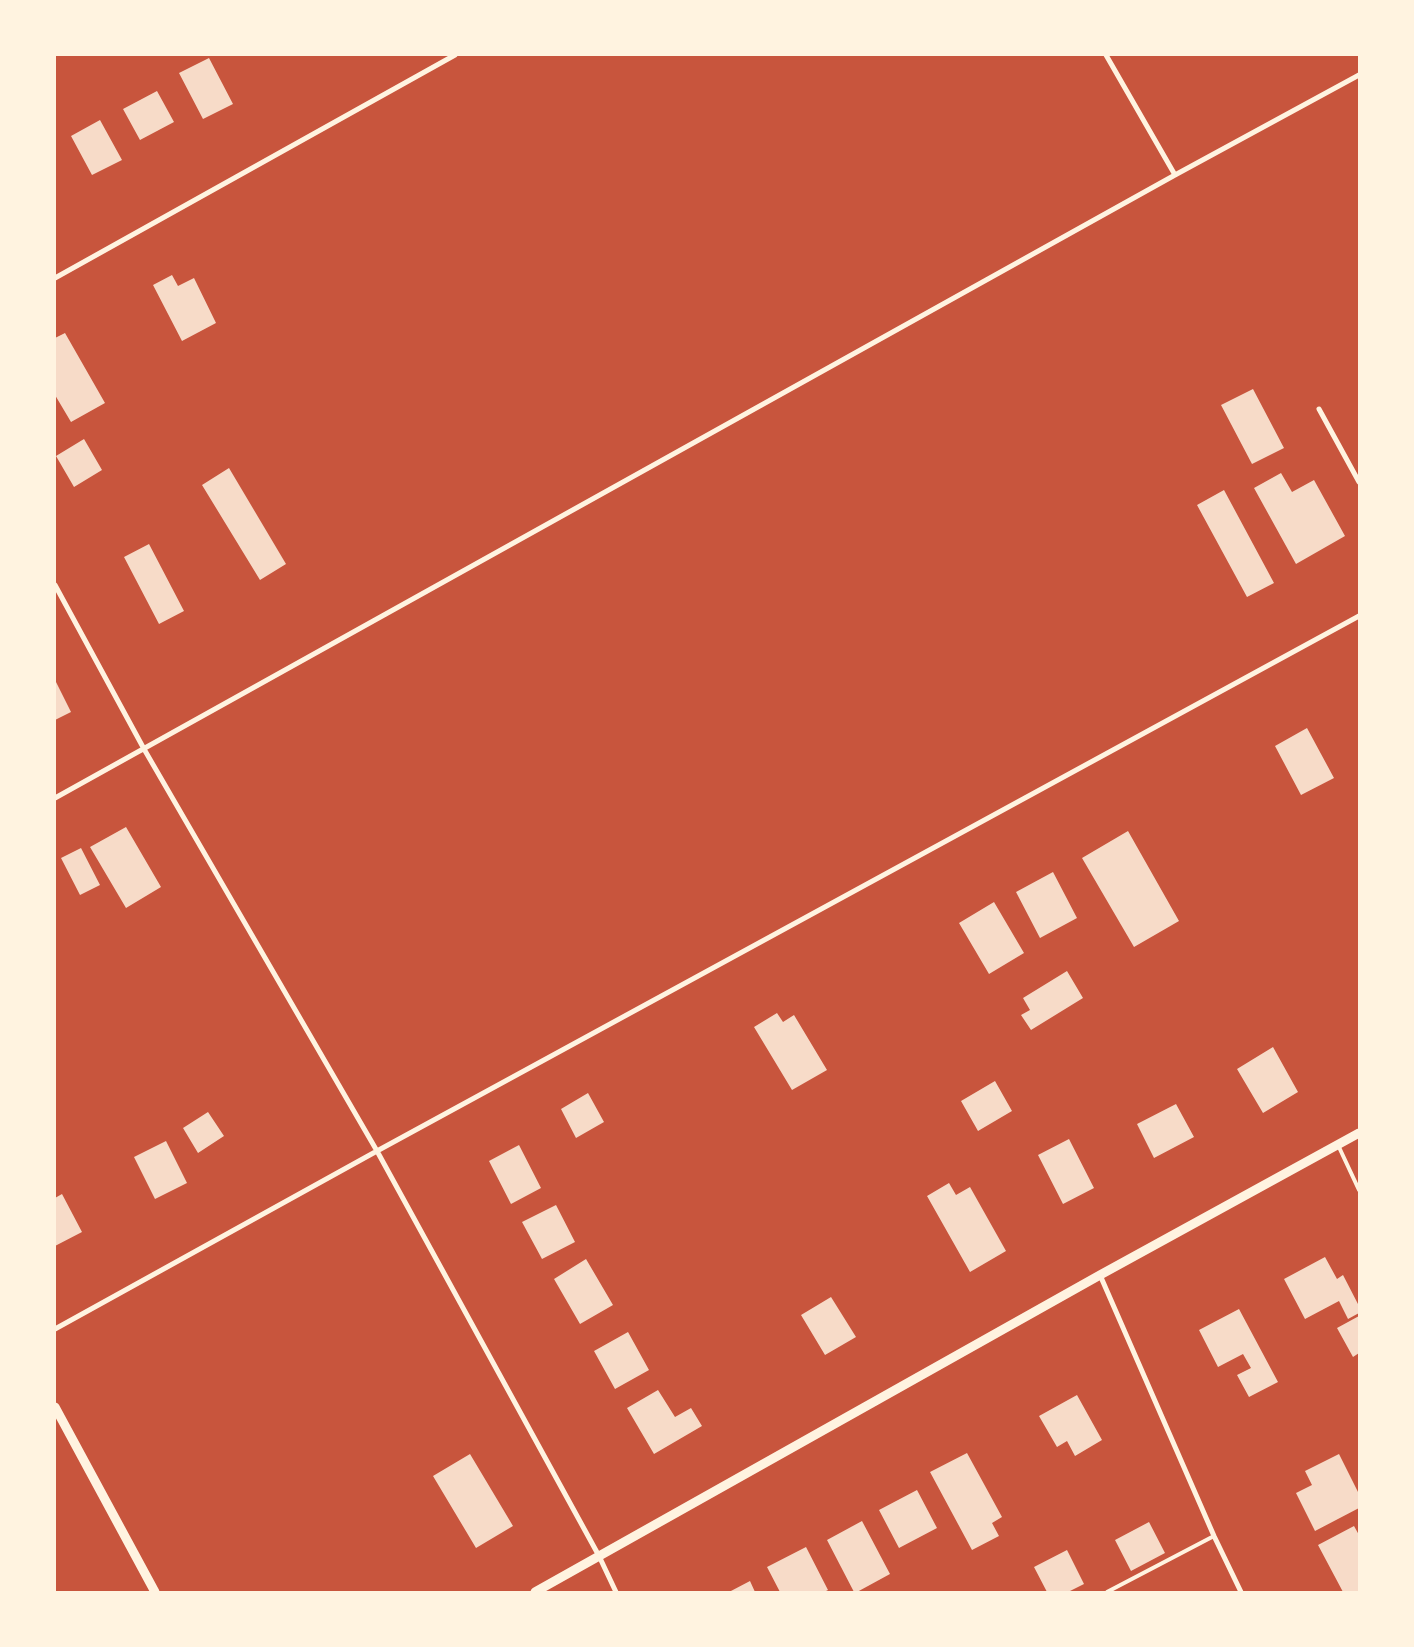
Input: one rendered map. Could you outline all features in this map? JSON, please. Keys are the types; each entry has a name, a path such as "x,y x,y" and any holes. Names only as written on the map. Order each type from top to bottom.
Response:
{"street":[{"path":"55,278 455,55"},
{"path":"1106,55 1175,174"},
{"path":"55,798 1175,174 1359,75"},
{"path":"1320,409 1359,482"},
{"path":"55,585 144,749 377,1151 599,1556 616,1592"},
{"path":"55,1329 377,1151 1359,616"},
{"path":"535,1592 1100,1275 1359,1133"},
{"path":"1100,1275 1214,1536 1241,1592"},
{"path":"55,1407 155,1592"}],"lane":[{"path":"1338,1145 1359,1190"},
{"path":"1107,1592 1214,1536"}],"building":[{"path":"209,58 233,104 203,119 179,73"},
{"path":"157,91 174,122 140,140 123,109"},
{"path":"100,120 122,160 92,175 71,136"},
{"path":"172,275 178,286 194,278 216,323 182,341 153,285"},
{"path":"65,333 105,403 71,422 55,395 55,338"},
{"path":"1253,389 1284,448 1252,464 1221,405"},
{"path":"84,439 102,470 74,487 56,456"},
{"path":"229,468 286,564 260,580 202,485"},
{"path":"1281,473 1292,492 1314,480 1345,536 1296,564 1254,488"},
{"path":"1224,490 1274,583 1247,597 1197,505"},
{"path":"149,544 184,611 159,624 124,557"},
{"path":"55,680 71,712 55,720"},
{"path":"1307,728 1334,778 1301,795 1275,746"},
{"path":"126,827 161,887 126,908 90,847"},
{"path":"1128,831 1179,921 1134,947 1082,858"},
{"path":"81,848 100,885 80,895 61,858"},
{"path":"1053,872 1077,918 1040,938 1016,892"},
{"path":"994,902 1024,953 989,974 959,923"},
{"path":"1067,971 1083,998 1031,1030 1021,1015 1030,1010 1023,998"},
{"path":"777,1013 783,1022 794,1015 827,1070 792,1090 754,1027"},
{"path":"1273,1047 1298,1092 1263,1113 1237,1069"},
{"path":"995,1081 1012,1111 978,1131 961,1101"},
{"path":"588,1093 604,1122 576,1138 561,1109"},
{"path":"1176,1104 1194,1137 1154,1158 1137,1124"},
{"path":"208,1112 224,1136 198,1153 183,1128"},
{"path":"1069,1139 1094,1188 1063,1204 1038,1155"},
{"path":"166,1141 187,1183 155,1199 134,1157"},
{"path":"519,1145 541,1188 511,1204 489,1161"},
{"path":"949,1183 956,1195 970,1187 1006,1251 970,1272 927,1196"},
{"path":"62,1194 82,1232 55,1246 55,1198"},
{"path":"556,1205 575,1242 542,1259 522,1222"},
{"path":"1325,1257 1337,1279 1343,1275 1359,1306 1359,1313 1348,1319 1339,1301 1305,1319 1284,1279"},
{"path":"586,1259 613,1305 580,1324 554,1279"},
{"path":"831,1297 856,1337 825,1355 801,1315"},
{"path":"1239,1309 1278,1382 1249,1397 1237,1375 1251,1368 1243,1354 1218,1367 1199,1330"},
{"path":"1359,1316 1359,1353 1353,1357 1337,1328"},
{"path":"628,1332 649,1370 615,1389 594,1351"},
{"path":"658,1390 675,1417 691,1408 702,1426 654,1454 627,1408"},
{"path":"1077,1395 1102,1440 1075,1456 1067,1441 1057,1447 1039,1416"},
{"path":"967,1453 1002,1517 992,1523 999,1536 972,1550 930,1472"},
{"path":"470,1454 513,1526 476,1548 433,1476"},
{"path":"1339,1454 1359,1494 1359,1508 1315,1531 1296,1493 1312,1485 1305,1471"},
{"path":"917,1490 937,1528 899,1548 879,1510"},
{"path":"862,1521 890,1574 854,1592 827,1540"},
{"path":"1149,1522 1165,1553 1131,1571 1115,1540"},
{"path":"1354,1526 1359,1535 1359,1592 1343,1592 1318,1545"},
{"path":"806,1547 828,1590 824,1592 780,1592 767,1567"},
{"path":"1067,1550 1084,1584 1068,1592 1047,1592 1034,1567"},
{"path":"750,1581 755,1592 729,1592"}]}
